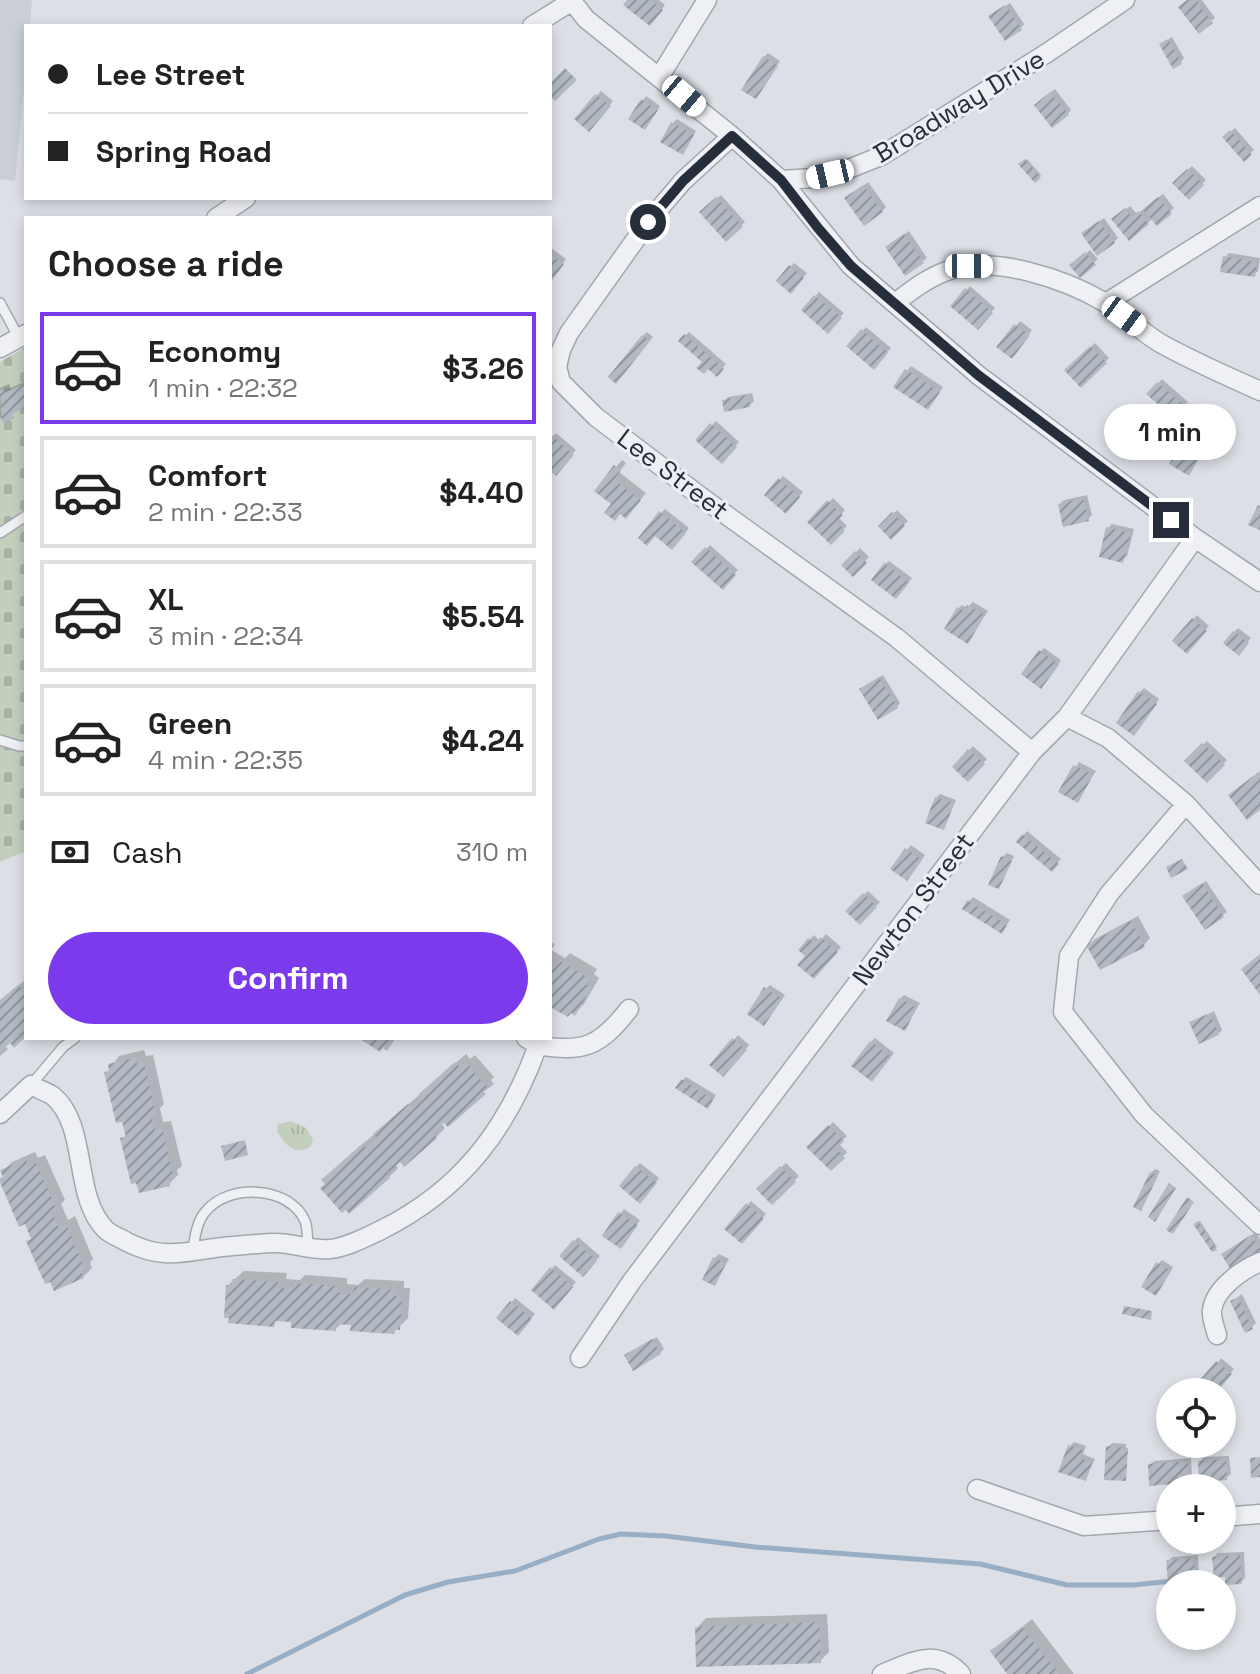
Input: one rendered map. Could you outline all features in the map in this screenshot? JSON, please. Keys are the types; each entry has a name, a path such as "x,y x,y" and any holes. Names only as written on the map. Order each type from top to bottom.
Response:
{"street":[{"path":"660,76 707,0"},
{"name":"Broadway Drive","path":"781,180 836,173 881,156 1047,53 1125,0"},
{"path":"535,24 571,1 586,19 660,76 781,180 851,266 978,375 1195,538 1260,582"},
{"name":"Lee Street","path":"732,136 683,181 648,222 569,333 557,367 561,382 596,417 897,638 1032,752"},
{"path":"219,216 243,200"},
{"path":"1106,303 1260,206"},
{"path":"895,303 942,273 981,266 1017,270 1054,280 1106,303 1158,342 1260,391"},
{"path":"0,348 23,336"},
{"name":"Newton Street","path":"580,1358 632,1281 1032,752 1067,717 1195,538"},
{"path":"1067,717 1108,738 1186,804 1260,885"},
{"path":"1186,804 1109,894 1069,956 1063,1012 1144,1115 1260,1225"},
{"path":"0,1114 31,1085 52,1096 65,1110 73,1131 93,1211 106,1231 145,1251 175,1256 229,1246 275,1243 329,1249 362,1239 412,1214 471,1165 504,1122 524,1084 532,1041 560,1049 584,1047 610,1034 629,1009"},
{"path":"1217,1335 1212,1313 1216,1296 1245,1269 1260,1262"},
{"path":"977,1489 1084,1526 1156,1521"},
{"path":"1236,1516 1260,1514"},
{"path":"882,1674 922,1658 949,1661 961,1674"}],"lane":[{"path":"0,303 23,336"},
{"path":"0,533 24,517"},
{"path":"0,740 24,746"},
{"path":"31,1085 72,1040"},
{"path":"192,1253 196,1231 207,1209 215,1202 243,1193 264,1192 289,1202 305,1222 308,1246"}],"shaded area":[{"path":"0,0 32,0 30,24 24,24 24,89 15,181 0,179"}],"green space":[{"path":"24,348 24,852 0,862 0,362"},
{"path":"291,1121 305,1127 313,1139 311,1146 295,1150 283,1141 277,1131 278,1124"}],"building":[{"path":"627,0 651,0 663,10 650,26 623,5"},
{"path":"1187,0 1195,0 1213,23 1199,34 1178,7"},
{"path":"1005,5 1022,30 1005,41 988,16"},
{"path":"1168,39 1182,64 1173,69 1159,44"},
{"path":"763,56 778,66 756,99 741,90"},
{"path":"565,68 577,80 555,101 552,98 552,81"},
{"path":"1050,92 1069,115 1052,128 1034,105"},
{"path":"595,94 611,106 589,132 574,119"},
{"path":"641,99 658,110 645,130 628,119"},
{"path":"671,122 694,135 683,155 660,142"},
{"path":"1230,130 1252,155 1244,162 1222,137"},
{"path":"1025,159 1041,178 1035,183 1018,164"},
{"path":"1187,169 1204,185 1189,200 1172,183"},
{"path":"863,185 883,212 864,226 844,198"},
{"path":"716,197 743,227 726,242 699,212"},
{"path":"1158,197 1172,214 1157,226 1143,209"},
{"path":"1125,208 1132,217 1138,211 1149,224 1129,241 1111,219"},
{"path":"1099,221 1115,243 1097,256 1081,233"},
{"path":"904,234 924,263 905,276 885,247"},
{"path":"1085,252 1096,265 1080,278 1069,265"},
{"path":"552,255 564,264 552,280"},
{"path":"1223,256 1257,262 1255,277 1220,272"},
{"path":"789,265 804,278 791,294 776,281"},
{"path":"965,288 993,313 978,330 950,306"},
{"path":"814,295 842,318 828,334 801,310"},
{"path":"1014,324 1030,335 1012,359 996,347"},
{"path":"861,329 888,353 874,370 846,346"},
{"path":"684,334 724,369 717,377 708,369 704,374 696,368 702,362 678,341"},
{"path":"642,335 650,341 616,384 608,377"},
{"path":"1090,346 1107,363 1081,388 1064,370"},
{"path":"905,369 940,392 928,410 893,387"},
{"path":"1157,382 1186,407 1175,419 1146,394"},
{"path":"24,384 24,408 12,414 14,418 2,423 0,390 4,393"},
{"path":"748,395 750,407 724,412 722,400"},
{"path":"710,423 737,447 722,464 695,440"},
{"path":"552,436 574,455 556,476 552,473"},
{"path":"1178,449 1198,460 1189,476 1169,464"},
{"path":"614,465 621,470 614,480 641,500 626,519 620,514 615,521 604,513 611,504 594,491"},
{"path":"778,478 800,497 786,514 764,495"},
{"path":"1083,498 1089,521 1063,527 1058,504"},
{"path":"827,500 843,515 836,522 845,531 831,545 807,522"},
{"path":"1260,506 1260,530 1248,525"},
{"path":"659,511 686,533 672,550 655,536 647,546 638,538"},
{"path":"892,512 905,526 891,540 878,526"},
{"path":"1106,527 1131,533 1123,563 1099,557"},
{"path":"705,547 736,575 723,590 691,562"},
{"path":"855,551 867,563 853,577 841,565"},
{"path":"884,563 909,583 896,599 871,580"},
{"path":"967,605 985,615 968,644 944,629 957,607 963,611"},
{"path":"1192,618 1207,631 1187,654 1172,641"},
{"path":"1233,631 1249,643 1239,656 1223,643"},
{"path":"1039,650 1059,665 1041,689 1021,674"},
{"path":"879,677 898,708 878,720 859,689"},
{"path":"1138,691 1157,704 1134,736 1116,723"},
{"path":"1202,743 1225,765 1207,783 1184,761"},
{"path":"968,749 985,764 968,782 952,767"},
{"path":"1073,765 1093,775 1078,803 1058,792"},
{"path":"1260,771 1260,810 1247,820 1228,795"},
{"path":"935,797 954,804 944,830 925,823"},
{"path":"1022,834 1059,864 1052,872 1016,842"},
{"path":"905,848 922,860 907,881 890,869"},
{"path":"1001,856 1012,861 999,889 988,885"},
{"path":"1182,859 1188,869 1171,878 1166,867"},
{"path":"1202,883 1224,917 1205,930 1182,896"},
{"path":"863,893 877,907 860,925 845,911"},
{"path":"967,900 1007,925 1002,934 962,909"},
{"path":"1131,921 1145,947 1100,970 1086,945"},
{"path":"821,937 838,952 814,979 797,965 805,956 798,950 808,938 815,943"},
{"path":"1260,954 1260,995 1241,969"},
{"path":"560,961 589,978 586,984 592,987 575,1016 571,1013 568,1017 552,1008 552,964 556,967"},
{"path":"18,985 24,988 24,1039 14,1048 10,1043 0,1052 0,1000"},
{"path":"764,987 782,999 764,1026 747,1014"},
{"path":"899,998 917,1008 905,1031 886,1021"},
{"path":"1210,1013 1219,1035 1199,1044 1189,1022"},
{"path":"732,1038 747,1050 723,1077 709,1065"},
{"path":"362,1040 395,1040 387,1051 383,1048 380,1052"},
{"path":"870,1041 891,1057 872,1082 851,1066"},
{"path":"135,1058 137,1064 144,1063 156,1115 151,1116 155,1130 162,1129 174,1177 168,1178 170,1186 139,1193 136,1183 131,1184 120,1138 126,1137 122,1122 116,1123 104,1072 109,1071 108,1064"},
{"path":"455,1062 460,1067 465,1062 487,1087 483,1091 486,1094 448,1127 444,1123 433,1133 437,1138 404,1167 400,1162 387,1174 390,1178 349,1214 346,1210 342,1213 320,1188 325,1184 321,1180 363,1143 366,1148 377,1138 373,1134 408,1104 412,1108 423,1099 419,1094"},
{"path":"681,1079 713,1100 708,1109 675,1088"},
{"path":"828,1125 844,1141 836,1149 845,1158 831,1171 806,1147"},
{"path":"245,1140 248,1155 225,1161 221,1146"},
{"path":"26,1159 29,1166 36,1163 57,1211 52,1213 58,1227 66,1224 85,1270 81,1272 84,1278 54,1291 50,1282 45,1284 26,1241 31,1239 25,1224 19,1227 0,1182 3,1177 0,1170"},
{"path":"635,1166 657,1183 640,1204 619,1186"},
{"path":"780,1166 796,1182 772,1205 756,1189"},
{"path":"1150,1172 1158,1176 1141,1211 1133,1207"},
{"path":"1169,1183 1176,1188 1155,1222 1148,1217"},
{"path":"1187,1197 1194,1202 1173,1234 1166,1230"},
{"path":"746,1203 764,1219 742,1244 724,1229"},
{"path":"618,1212 638,1225 621,1249 602,1236"},
{"path":"1198,1221 1217,1250 1212,1252 1193,1224"},
{"path":"1251,1235 1260,1249 1260,1255 1232,1272 1221,1254"},
{"path":"573,1240 597,1261 583,1277 559,1256"},
{"path":"713,1257 726,1264 715,1286 702,1280"},
{"path":"1156,1262 1171,1271 1156,1296 1141,1287"},
{"path":"550,1267 573,1287 554,1310 531,1290"},
{"path":"233,1279 278,1282 278,1288 293,1289 294,1283 339,1286 338,1293 353,1294 354,1287 396,1290 395,1296 402,1297 400,1330 395,1329 394,1334 350,1331 351,1325 336,1324 336,1331 291,1328 291,1322 275,1321 274,1327 228,1323 229,1318 224,1318 226,1285 232,1285"},
{"path":"1238,1297 1253,1329 1245,1333 1230,1301"},
{"path":"510,1301 532,1319 518,1336 496,1318"},
{"path":"1124,1306 1152,1311 1151,1320 1122,1314"},
{"path":"652,1339 661,1354 633,1371 624,1355"},
{"path":"1216,1361 1232,1374 1229,1378 1202,1378"},
{"path":"1068,1445 1083,1450 1080,1458 1092,1463 1086,1481 1058,1472"},
{"path":"1106,1446 1128,1448 1126,1481 1104,1480"},
{"path":"1260,1457 1260,1477 1251,1478 1250,1458"},
{"path":"1226,1459 1227,1474 1199,1474 1198,1461"},
{"path":"1188,1461 1189,1474 1156,1474 1156,1485 1149,1486 1148,1464"},
{"path":"1240,1555 1242,1584 1236,1584 1236,1570 1213,1570 1212,1557"},
{"path":"1194,1558 1195,1570 1167,1570 1166,1560"},
{"path":"819,1622 821,1663 696,1667 695,1627"},
{"path":"1022,1627 1059,1674 1007,1674 990,1651"}],"waterway":[{"path":"247,1674 405,1595 448,1582 515,1571 599,1539 621,1534 980,1564 1067,1585 1156,1583"}],"route":[{"path":"648,222 683,181 732,136 781,180 851,266 978,375 1171,520"}]}
